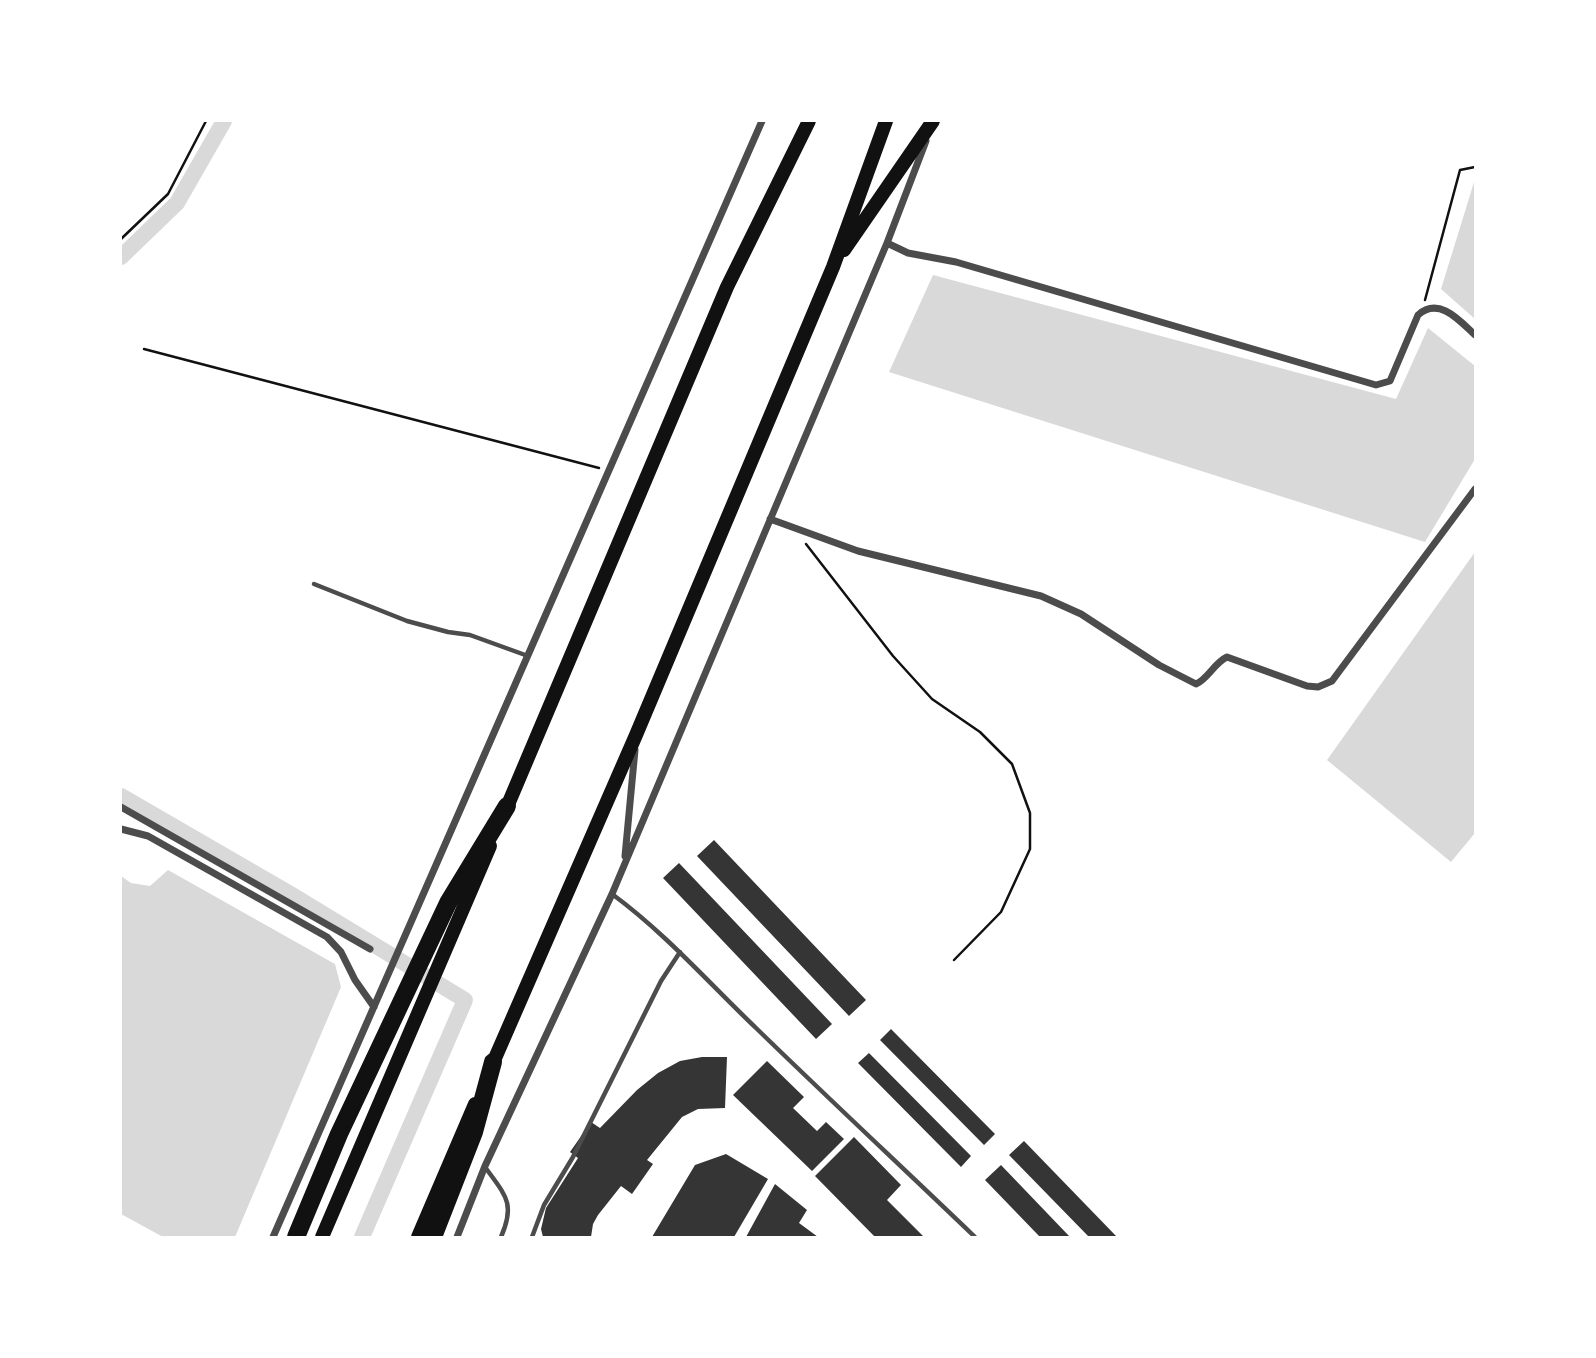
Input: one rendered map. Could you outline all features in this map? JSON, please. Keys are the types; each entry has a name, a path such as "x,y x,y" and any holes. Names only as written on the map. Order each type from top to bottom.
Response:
{"highway":[{"path":"296,1237 339,1134 425,951 467,869 507,806"},
{"path":"433,1237 474,1132 494,1062"}],"main road":[{"path":"322,1237 727,287 809,121"},
{"path":"418,1237 636,735 833,267 886,121"},
{"path":"833,267 933,121"}],"street":[{"path":"273,1237 762,121"},
{"path":"457,1237 485,1166 612,894 887,243 933,121"},
{"path":"887,243 908,253 956,262 1376,385 1390,381 1418,315 1423,310 1438,307 1446,310 1475,335"},
{"path":"770,519 858,551 1041,596 1081,614 1159,665 1196,684 1202,681 1219,661 1227,657 1307,686 1318,687 1332,681 1475,489"},
{"path":"624,863 636,735"},
{"path":"121,807 370,949"},
{"path":"121,829 148,836 327,937 341,951 355,980 374,1007"}],"lane":[{"path":"314,584 407,621 470,635 528,656"},
{"path":"612,894 637,912 680,952 975,1237"},
{"path":"531,1237 544,1205 573,1157 661,981 680,952"},
{"path":"485,1166 507,1198 509,1206 509,1215 500,1237"}],"path":[{"path":"121,239 168,194 206,121"},
{"path":"1423,310 1460,170 1475,167"},
{"path":"144,349 609,471"},
{"path":"793,527 893,656 932,699 980,732 1012,764 1026,801 1030,813 1030,849 1001,912 954,960"}],"shaded area":[{"path":"1475,179 1475,319 1441,289"},
{"path":"933,275 1396,399 1428,328 1475,366 1475,459 1425,542 889,372"},
{"path":"1475,552 1475,833 1451,862 1327,760"},
{"path":"168,870 335,964 341,987 235,1237 163,1237 121,1214 121,876 131,883 150,886"}],"building":[{"path":"714,840 866,1000 849,1016 697,856"},
{"path":"679,863 832,1024 816,1039 663,878"},
{"path":"891,1029 995,1134 984,1145 880,1040"},
{"path":"869,1053 971,1156 961,1167 858,1063"},
{"path":"702,1057 727,1057 725,1108 698,1109 682,1117 647,1160 653,1164 632,1194 621,1186 598,1215 591,1237 543,1237 541,1229 546,1208 578,1158 570,1152 591,1122 600,1128 637,1090 658,1073 680,1061"},
{"path":"767,1061 804,1097 793,1108 817,1131 826,1122 844,1139 812,1171 733,1095"},
{"path":"854,1137 901,1185 887,1200 924,1237 875,1237 815,1176"},
{"path":"1024,1141 1117,1237 1089,1237 1009,1155"},
{"path":"726,1154 768,1179 734,1237 652,1237 695,1165"},
{"path":"1001,1165 1070,1237 1040,1237 985,1180"},
{"path":"775,1184 807,1210 799,1223 818,1237 746,1237"}],"waterway":[{"path":"121,257 177,203 224,121"},
{"path":"121,796 465,1000 362,1237"}]}
